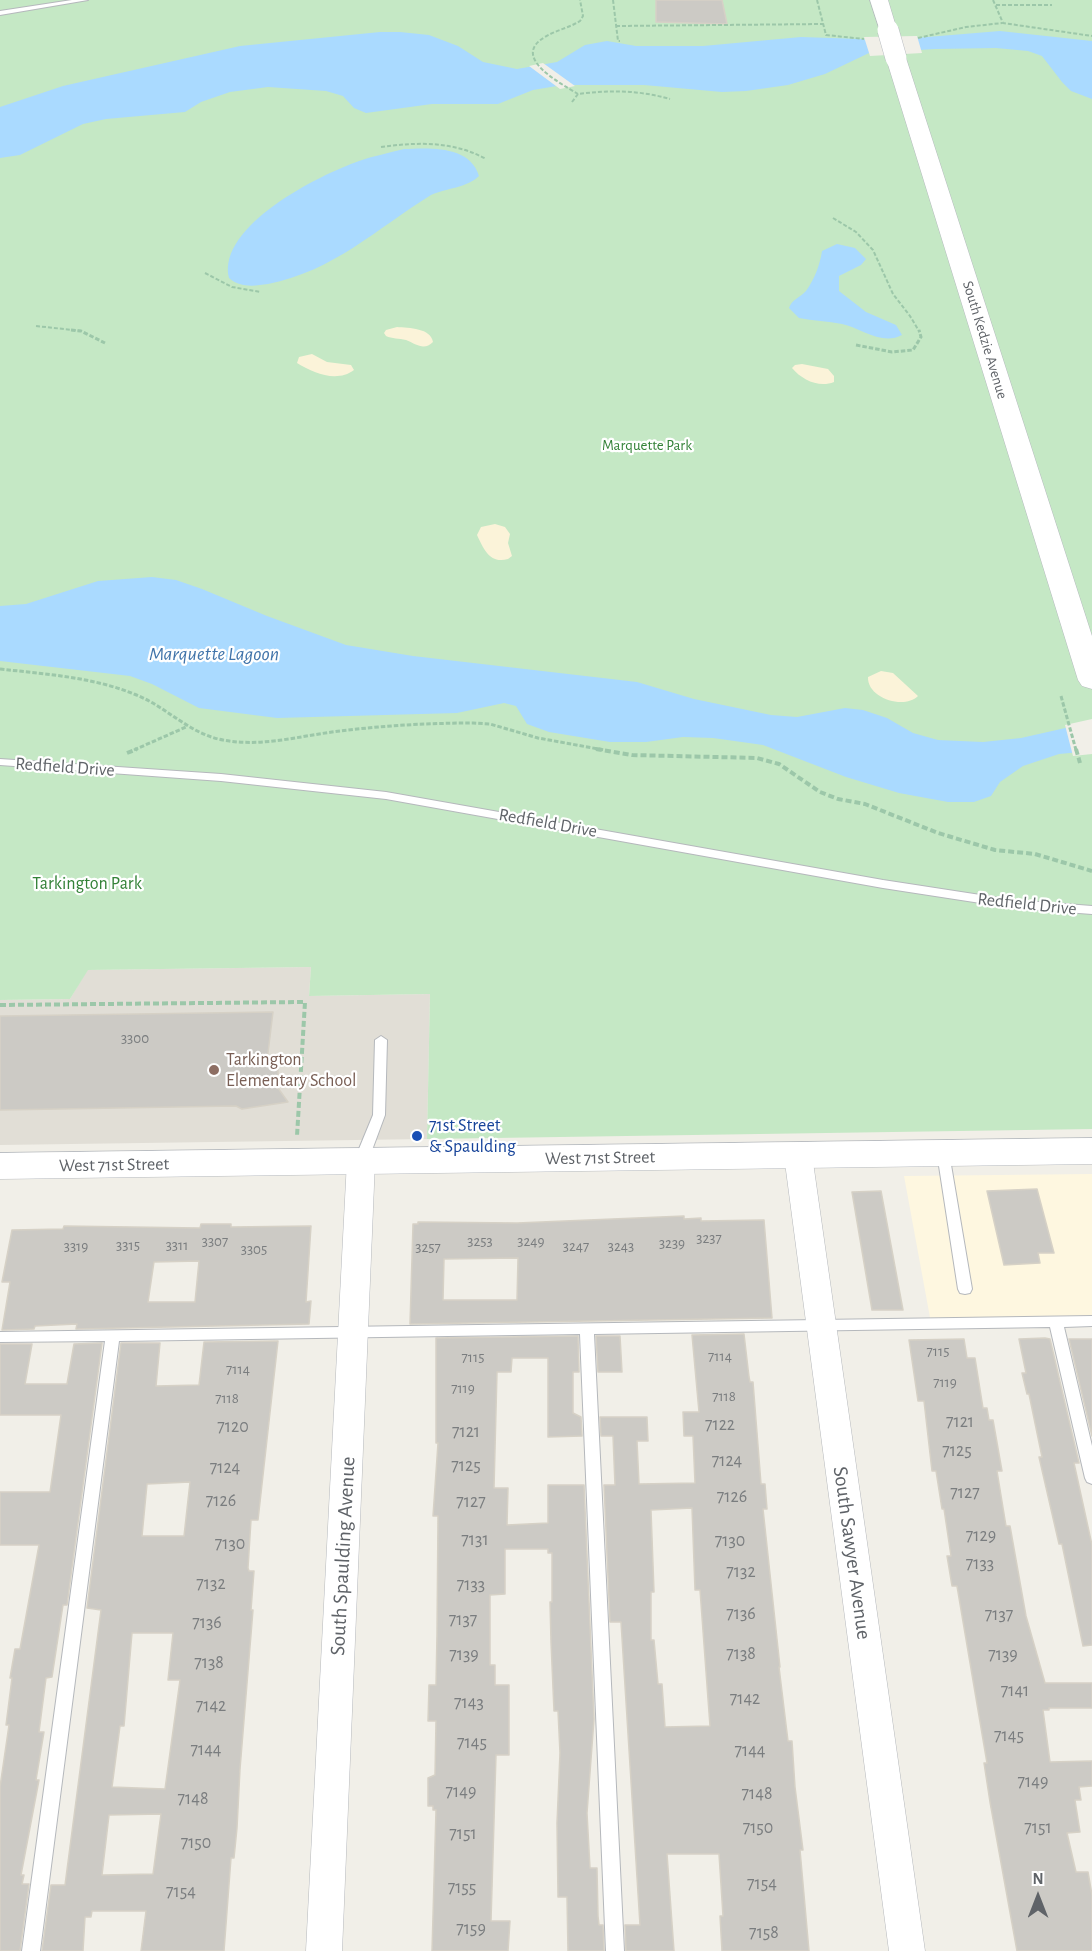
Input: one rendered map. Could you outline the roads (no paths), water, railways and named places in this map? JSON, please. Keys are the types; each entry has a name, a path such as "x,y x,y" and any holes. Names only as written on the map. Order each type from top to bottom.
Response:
{"main road":[{"name":"South Kedzie Avenue","path":"879,0 1092,680"},
{"name":"West 71st Street","path":"0,1166 1092,1151"}],"street":[{"name":"South Sawyer Avenue","path":"798,1155 907,1951"},
{"name":"South Spaulding Avenue","path":"324,1951 361,1161"}],"lane":[{"path":"0,13 85,0"},
{"name":"Redfield Drive","path":"0,762 185,775 345,790 438,803 777,867 987,901 1092,910"},
{"path":"361,1161 379,1115 381,1040"},
{"path":"943,1153 965,1289"},
{"path":"1056,1321 1092,1478"},
{"path":"0,1337 1092,1321"},
{"path":"587,1328 615,1951"},
{"path":"31,1951 113,1335"}],"water":[{"path":"1000,31 1092,41 1092,99 1071,91 1042,56 1028,51 996,48 935,49 869,53 825,74 788,85 746,91 722,92 644,85 563,85 533,90 498,104 432,104 366,113 354,108 343,96 326,91 268,87 230,92 201,102 185,112 106,119 83,124 20,155 0,158 0,107 63,86 240,46 400,32 429,35 458,46 483,62 517,69 557,62 585,45 607,41 636,46 703,46 801,37 891,40"},
{"path":"404,149 448,150 467,159 479,176 469,183 431,195 334,259 292,278 248,286 229,278 229,259 239,240 254,222 274,205 297,190 341,168 364,159"},
{"path":"837,244 855,248 866,259 861,265 839,276 839,291 866,312 896,325 902,335 894,338 879,337 842,324 799,318 789,308 812,282 822,251"},
{"name":"Marquette Lagoon","path":"152,577 176,580 202,589 346,645 413,656 637,682 694,699 771,715 797,717 845,708 863,710 887,718 913,733 938,740 983,742 1021,738 1092,722 1092,751 1059,754 1023,766 1000,782 991,796 974,802 948,802 899,793 846,777 763,745 713,738 683,737 646,742 610,742 549,732 527,724 516,706 504,703 457,713 277,718 199,708 152,684 130,676 0,661 0,606 26,604 98,581"}],"place":[{"name":"Tarkington Elementary School","path":"214,1070"},
{"name":"71st Street & Spaulding","path":"417,1136"}],"park label":[{"name":"Marquette Park","path":"647,445"},
{"name":"Tarkington Park","path":"87,884"}]}
